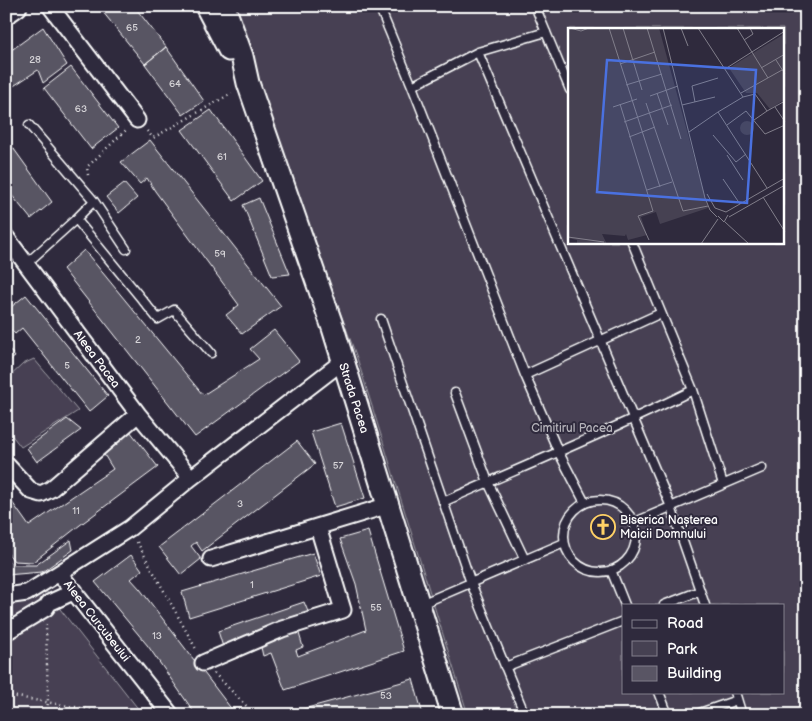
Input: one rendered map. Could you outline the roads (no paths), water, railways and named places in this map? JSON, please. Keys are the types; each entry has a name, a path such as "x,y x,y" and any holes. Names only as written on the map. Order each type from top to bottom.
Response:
{"main road":[{"path":"6,13 16,6"},
{"name":"Strada Pacea","path":"206,6 248,83"},
{"name":"Strada Pacea","path":"224,6 242,56 248,83 312,264 389,505 453,715"}],"street":[{"path":"50,6 137,120"},
{"name":"Aleea Pacea","path":"6,237 138,414 191,478"},
{"path":"60,573 130,528 191,478 343,361"},
{"path":"6,464 31,491 41,494 51,489 138,414"},
{"path":"211,559 389,505"},
{"path":"203,663 282,629 343,610 318,527"},
{"name":"Aleea Curcubeului","path":"6,596 26,593 60,573 171,715"},
{"path":"6,632 46,608 49,603 75,591"}],"lane":[{"path":"379,6 525,375 558,451 585,503"},
{"path":"535,6 568,85"},
{"path":"412,86 478,52 546,32"},
{"path":"478,52 671,507 705,604"},
{"path":"29,125 94,201 126,249"},
{"path":"26,264 94,201"},
{"path":"76,219 158,319 174,310 211,353"},
{"path":"633,244 693,390 723,484"},
{"path":"525,375 661,313"},
{"path":"380,319 471,583 525,715"},
{"path":"443,502 634,419 693,390"},
{"path":"455,393 488,482 525,560"},
{"path":"634,523 762,468"},
{"path":"596,500 608,501 619,505 628,512 634,523 636,534 635,546 626,560 611,570 600,572 588,570 577,564 569,554 564,543 567,519 585,503 596,500"},
{"path":"419,605 564,543"},
{"path":"611,570 625,604"},
{"path":"666,604 700,590"},
{"path":"505,667 622,621"},
{"path":"660,694 668,715"},
{"path":"694,715 736,696 742,715"}],"place":[{"name":"Biserica Nașterea Maicii Domnului","path":"603,527"}],"park label":[{"name":"Cimitirul Pacea","path":"572,428"}]}
